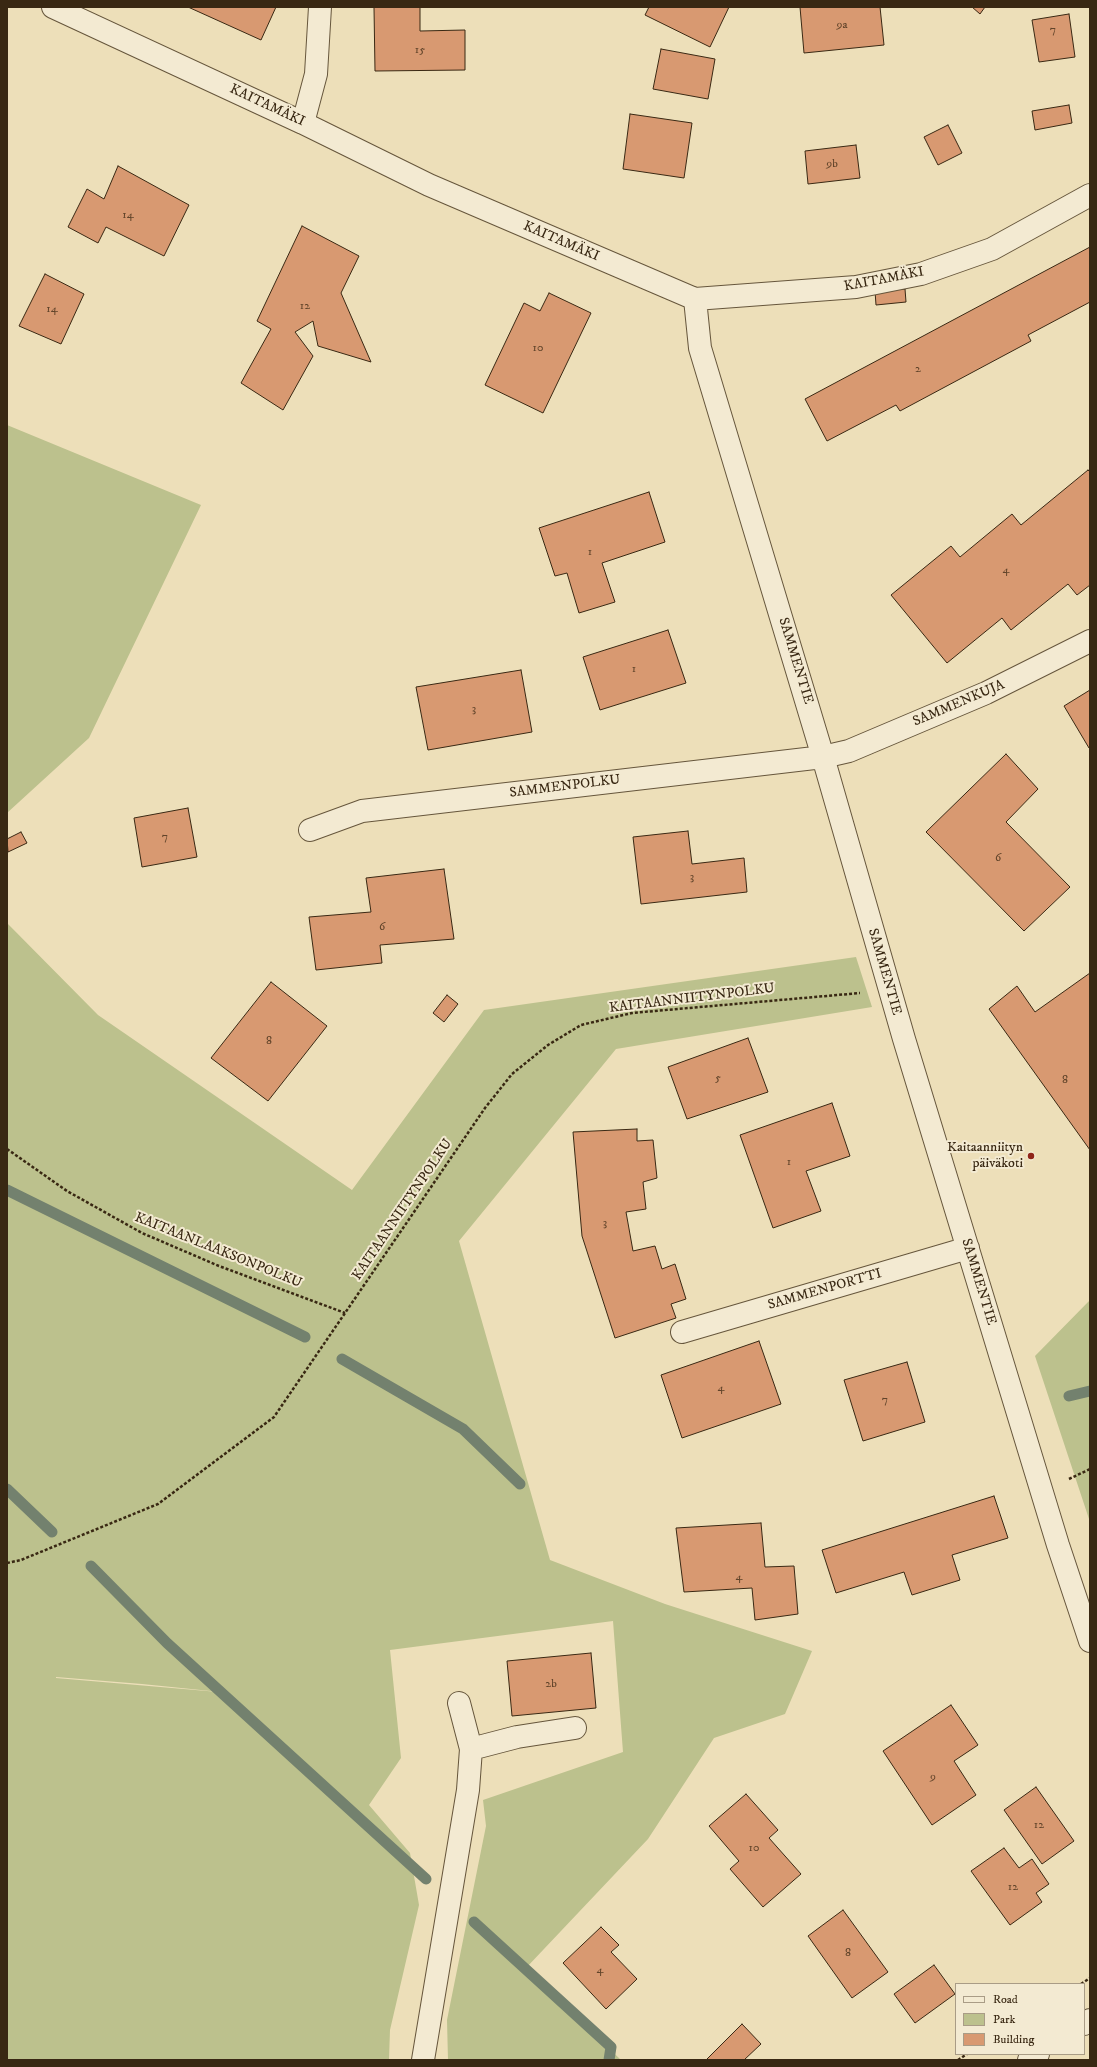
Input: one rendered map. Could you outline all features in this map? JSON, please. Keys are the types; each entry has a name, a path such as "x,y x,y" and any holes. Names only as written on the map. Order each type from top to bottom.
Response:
{"street":[{"name":"KAITAMÄKI","path":"53,7 303,123 429,185 695,299 856,287 921,274 992,249 1090,195"},
{"path":"303,123 316,74 320,7"},
{"name":"SAMMENTIE","path":"695,299 700,348 823,758 888,987 1058,1545 1090,1641"},
{"name":"SAMMENKUJA","path":"823,758 849,751 986,693 1090,641"},
{"name":"SAMMENPOLKU","path":"310,830 362,811 823,758"},
{"name":"SAMMENPORTTI","path":"682,1332 968,1248"},
{"path":"423,2060 468,1790 471,1749 459,1703"},
{"path":"471,1749 517,1737 575,1728"}],"path":[{"name":"KAITAANNIITYNPOLKU","path":"7,1563 21,1560 158,1504 274,1417 485,1108 512,1074 555,1041 581,1025 632,1013 776,999 864,993"},
{"name":"KAITAANLAAKSONPOLKU","path":"7,1149 68,1191 142,1233 219,1266 345,1313"},
{"path":"1062,1482 1090,1469"}],"green space":[{"path":"7,425 201,505 89,738 7,813"},
{"path":"7,923 98,1015 352,1190 484,1010 856,957 872,1007 616,1049 459,1241 550,1560 665,1604 812,1651 785,1714 714,1738 648,1839 526,1968 621,2060 448,2060 447,2020 486,1826 483,1800 623,1752 613,1621 390,1650 401,1758 369,1805 410,1853 419,1905 390,2030 389,2060 7,2060","holes":["56,1677 142,1684 230,1693"]},
{"path":"1090,1300 1090,1522 1035,1356"}],"building":[{"path":"188,7 276,7 261,40"},
{"path":"374,7 420,7 420,31 465,30 465,70 375,71"},
{"path":"649,7 729,7 710,47 645,15"},
{"path":"800,7 880,7 884,45 804,53"},
{"path":"972,7 985,7 980,14"},
{"path":"1069,14 1075,57 1039,62 1032,20"},
{"path":"661,49 715,59 708,99 653,89"},
{"path":"1069,105 1072,123 1035,130 1032,111"},
{"path":"630,114 692,123 684,178 623,169"},
{"path":"948,125 962,153 938,165 924,137"},
{"path":"856,145 860,178 808,184 805,151"},
{"path":"118,166 189,205 164,256 106,227 98,243 68,227 87,189 104,199"},
{"path":"302,226 359,256 341,293 371,362 318,346 313,321 295,332 313,356 283,410 241,383 271,329 257,321"},
{"path":"1090,247 1090,302 1028,335 1031,341 900,411 896,405 827,441 805,399"},
{"path":"45,274 84,294 61,344 19,326"},
{"path":"905,289 906,302 876,305 875,291"},
{"path":"549,293 591,313 543,413 485,385 524,303 540,311"},
{"path":"1088,470 1090,472 1090,585 1077,595 1068,584 1011,630 1002,618 947,663 891,595 951,546 960,557 1012,514 1021,525"},
{"path":"649,492 665,542 602,563 615,602 579,613 567,573 555,576 539,528"},
{"path":"668,630 686,683 600,710 583,657"},
{"path":"521,670 532,732 428,750 416,687"},
{"path":"1090,690 1090,747 1089,748 1064,706"},
{"path":"1006,754 1038,789 1006,822 1070,887 1024,931 926,832"},
{"path":"188,808 197,857 142,867 134,818"},
{"path":"688,831 692,864 744,858 747,892 641,904 633,837"},
{"path":"21,832 27,843 8,852 7,839"},
{"path":"444,869 454,939 380,945 382,963 316,970 309,917 371,912 366,878"},
{"path":"1090,973 1090,1150 989,1009 1017,986 1035,1012"},
{"path":"271,982 327,1026 268,1101 211,1058"},
{"path":"447,995 458,1004 444,1022 433,1013"},
{"path":"748,1038 768,1092 687,1119 668,1067"},
{"path":"832,1103 850,1156 806,1171 821,1211 773,1228 740,1135"},
{"path":"637,1129 637,1141 653,1140 657,1178 643,1182 646,1209 626,1212 633,1251 655,1246 662,1269 675,1264 686,1299 671,1304 676,1318 615,1338 582,1236 573,1132"},
{"path":"759,1341 781,1404 682,1438 661,1375"},
{"path":"907,1362 925,1422 863,1441 844,1380"},
{"path":"994,1496 1008,1538 952,1555 960,1580 912,1595 904,1572 836,1593 822,1550"},
{"path":"761,1523 765,1567 794,1566 798,1614 755,1620 752,1588 684,1592 676,1528"},
{"path":"591,1653 596,1708 512,1716 507,1661"},
{"path":"951,1705 978,1745 954,1761 976,1795 932,1825 883,1751"},
{"path":"1036,1787 1074,1841 1042,1864 1004,1810"},
{"path":"746,1794 778,1830 769,1838 801,1874 763,1907 730,1869 739,1861 709,1826"},
{"path":"1004,1848 1019,1868 1032,1859 1049,1884 1036,1893 1042,1902 1010,1925 971,1871"},
{"path":"843,1910 888,1972 852,1998 808,1936"},
{"path":"601,1927 619,1945 611,1952 637,1979 606,2009 563,1963"},
{"path":"934,1965 955,1994 915,2023 894,1994"},
{"path":"742,2024 761,2044 744,2060 706,2060"}],"waterway":[{"path":"7,1190 305,1337"},
{"path":"342,1359 463,1429 520,1484"},
{"path":"1069,1396 1090,1391"},
{"path":"7,1489 52,1532"},
{"path":"91,1566 167,1643 426,1879"},
{"path":"474,1922 611,2047 609,2060"}],"place":[{"name":"Kaitaanniityn päiväkoti","path":"1031,1156"}]}
